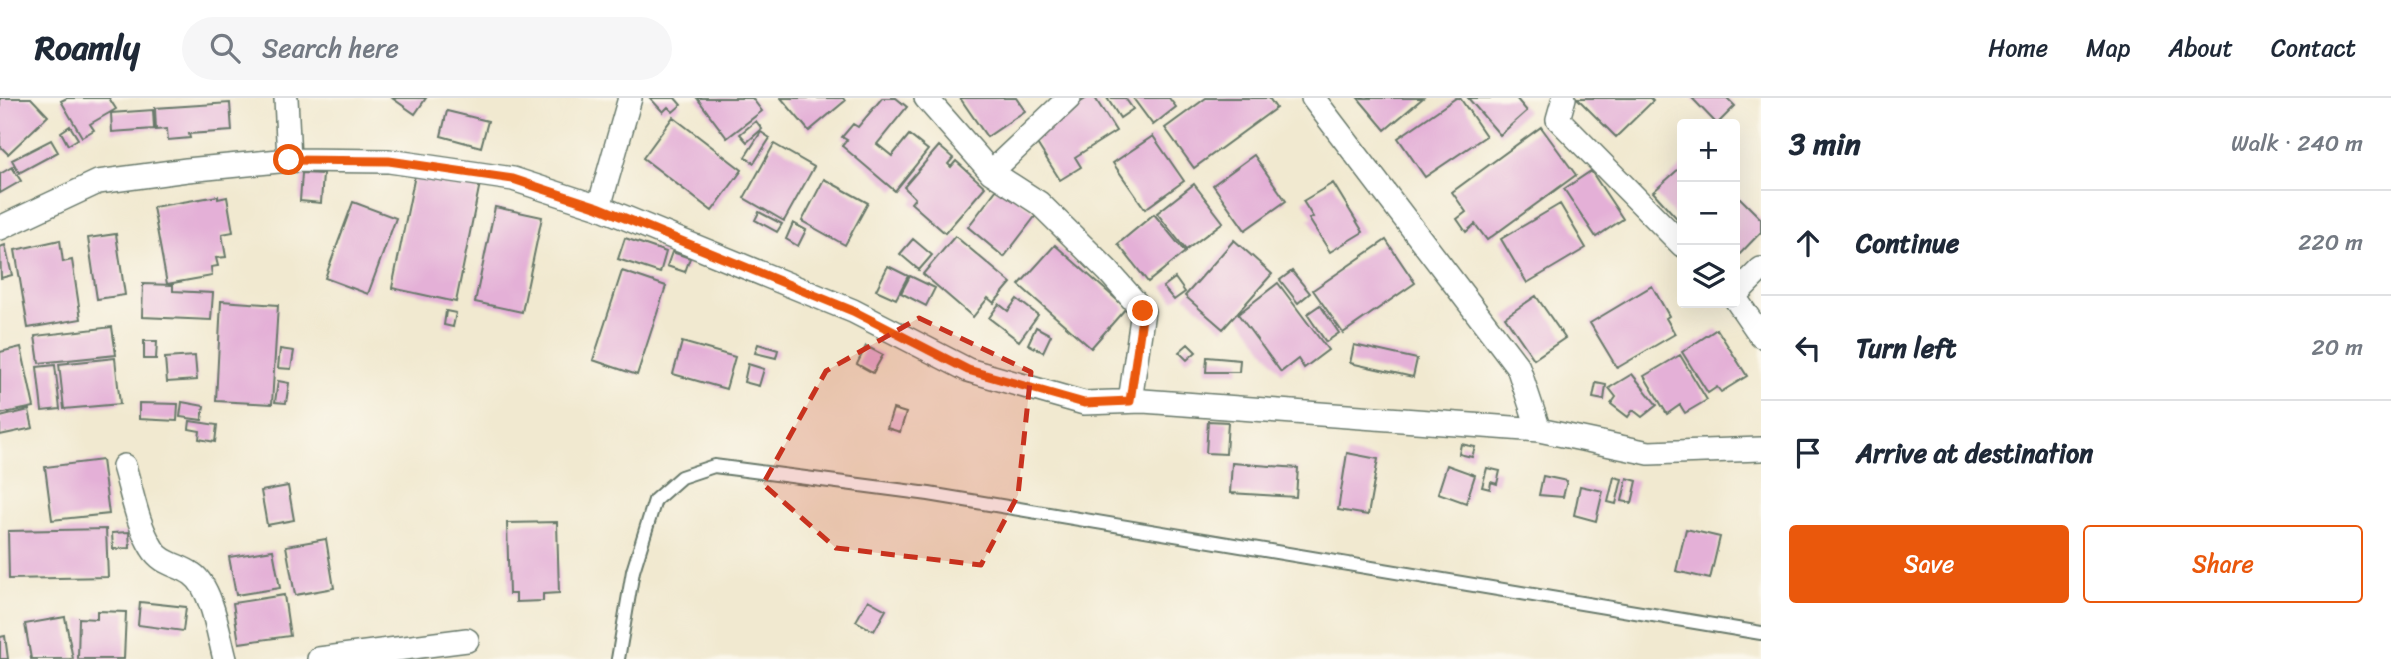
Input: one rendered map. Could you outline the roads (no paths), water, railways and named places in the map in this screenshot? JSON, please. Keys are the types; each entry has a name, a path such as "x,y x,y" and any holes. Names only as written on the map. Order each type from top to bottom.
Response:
{"street":[{"path":"286,98 289,160"},
{"path":"598,207 630,98"},
{"path":"926,98 991,172 1038,203 1108,271 1143,311 1130,401"},
{"path":"991,172 1069,98"},
{"path":"1313,98 1518,367 1539,430"},
{"path":"1564,98 1558,119 1677,240"},
{"path":"0,228 98,182 289,160 389,161 499,177 598,207 853,311 968,370 1084,403 1130,401 1539,430 1649,453 1761,449"},
{"path":"1740,291 1761,269"},
{"path":"1740,304 1761,336"},
{"path":"124,466 144,531 153,550 170,566 194,574 211,603 225,659"},
{"path":"319,659 467,640"}],"lane":[{"path":"618,659 633,571 655,500 681,477 714,466 929,494 1761,633"}]}
